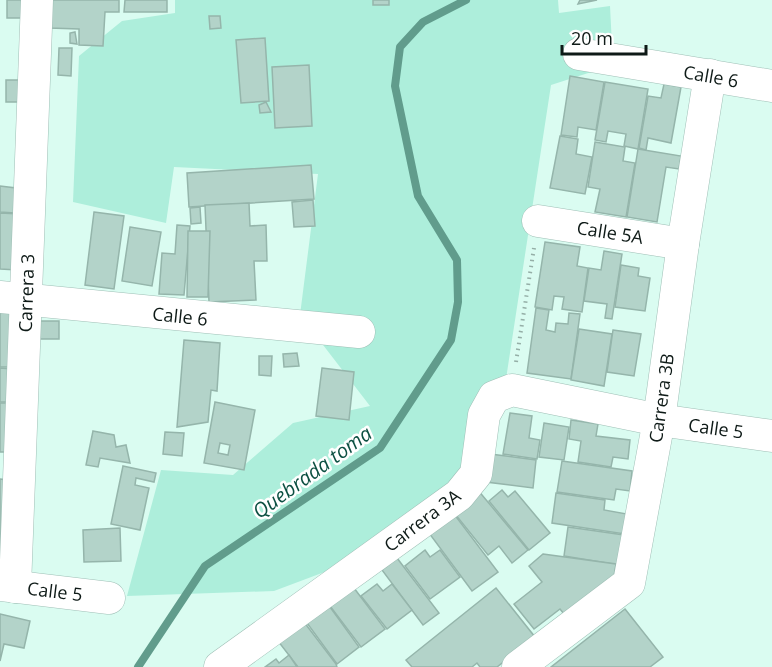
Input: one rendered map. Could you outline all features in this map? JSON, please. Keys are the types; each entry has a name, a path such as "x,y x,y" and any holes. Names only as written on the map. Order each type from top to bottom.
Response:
{"street":[{"name":"Carrera 3","path":"8,586 13,299 37,0"},
{"name":"Calle 6","path":"579,54 772,86"},
{"name":"Carrera 3B","path":"518,667 629,583 659,420 682,243 711,75"},
{"name":"Calle 5A","path":"538,221 682,243"},
{"name":"Calle 6","path":"13,299 359,332"},
{"path":"512,390 659,420"},
{"name":"Carrera 3A","path":"220,667 459,495 476,474 484,415 494,397 512,390"},
{"name":"Calle 5","path":"659,420 772,436"},
{"name":"Calle 5","path":"8,586 109,598"}],"path":[{"path":"512,390 538,221"}],"green space":[{"path":"175,0 558,0 559,13 610,6 613,65 551,85 506,379 464,484 399,544 274,591 127,596 161,470 233,475 293,423 370,406 300,315 318,174 174,167 166,223 73,202 79,56 122,21 175,13"}],"building":[{"path":"7,0 22,0 22,18 7,18"},
{"path":"50,0 119,0 119,12 105,12 103,46 79,45 79,29 49,28"},
{"path":"125,0 167,0 167,12 124,12"},
{"path":"373,0 389,0 389,5 373,5"},
{"path":"580,0 597,0 578,4"},
{"path":"209,16 220,16 221,28 210,29"},
{"path":"75,32 77,44 70,43 70,33"},
{"path":"265,38 269,101 241,103 236,40"},
{"path":"59,48 72,48 71,76 58,75"},
{"path":"309,65 312,126 275,128 272,67"},
{"path":"570,76 604,82 596,130 578,127 577,137 561,135"},
{"path":"6,80 20,80 19,102 6,102"},
{"path":"605,82 648,89 638,149 624,146 626,134 608,131 606,142 595,140"},
{"path":"664,84 681,87 671,143 648,138 646,150 639,148 648,96 661,98"},
{"path":"266,102 271,112 260,113 259,105"},
{"path":"560,136 578,139 576,154 592,157 585,194 550,188"},
{"path":"595,142 625,147 623,161 635,163 626,217 595,212 600,189 588,187"},
{"path":"638,149 681,156 679,169 666,167 657,222 627,217"},
{"path":"311,165 314,199 189,207 187,173"},
{"path":"0,186 16,188 15,213 0,212"},
{"path":"313,200 315,226 294,227 292,202"},
{"path":"249,203 250,226 266,225 267,261 254,261 256,300 209,302 205,205"},
{"path":"200,207 201,223 191,224 190,208"},
{"path":"94,212 124,216 114,289 85,285"},
{"path":"0,213 20,214 17,270 0,269"},
{"path":"177,225 190,226 184,295 159,294 162,253 175,254"},
{"path":"130,227 161,232 152,286 122,281"},
{"path":"188,231 210,231 208,297 187,297"},
{"path":"545,242 580,247 577,266 588,268 582,312 562,309 564,297 554,296 552,310 535,307"},
{"path":"604,251 622,254 612,319 605,318 607,304 584,301 589,268 601,270"},
{"path":"621,265 639,268 638,276 650,278 645,311 615,307"},
{"path":"0,304 12,304 9,367 0,367"},
{"path":"536,308 549,310 546,330 555,332 556,323 568,324 569,313 580,314 571,379 527,373"},
{"path":"40,321 59,321 59,339 40,339"},
{"path":"579,329 612,334 604,386 571,380"},
{"path":"613,330 641,334 634,376 607,372"},
{"path":"184,340 220,343 217,391 211,390 208,422 177,427"},
{"path":"297,353 299,366 284,367 283,354"},
{"path":"259,356 272,356 271,376 259,375"},
{"path":"0,368 13,369 12,402 0,402"},
{"path":"322,368 354,372 349,420 316,416"},
{"path":"215,402 255,410 244,470 204,463","holes":["220,443 230,445 228,455 218,453"]},
{"path":"0,403 7,403 5,452 0,452"},
{"path":"510,413 532,416 529,438 540,440 537,459 503,454"},
{"path":"571,420 598,424 596,436 630,440 628,459 613,457 611,467 578,462 581,441 569,439"},
{"path":"544,423 569,427 564,460 539,457"},
{"path":"93,431 114,435 116,447 126,445 130,463 100,458 98,467 86,465"},
{"path":"165,432 184,433 182,456 163,454"},
{"path":"490,454 536,460 533,488 486,482"},
{"path":"562,461 632,471 630,491 616,489 614,500 557,492"},
{"path":"123,466 156,473 154,482 136,478 135,485 149,488 140,530 111,524"},
{"path":"0,479 8,480 2,554 0,553"},
{"path":"477,489 528,550 512,563 499,546 488,555 451,509"},
{"path":"502,490 508,497 515,491 550,533 529,550 489,501"},
{"path":"556,493 605,500 604,510 627,514 625,534 552,523"},
{"path":"451,510 498,572 472,591 426,529"},
{"path":"568,527 624,535 619,565 564,556"},
{"path":"120,528 121,561 84,562 83,530"},
{"path":"425,550 430,557 440,550 460,577 430,599 405,566"},
{"path":"543,554 616,564 614,576 564,614 560,609 534,629 514,604 542,582 529,566"},
{"path":"397,558 439,613 423,625 382,570"},
{"path":"377,584 383,591 392,584 412,610 387,629 361,596"},
{"path":"354,588 385,629 361,647 330,606"},
{"path":"496,588 535,637 497,667 480,667 477,663 472,667 412,667 406,660"},
{"path":"330,607 359,647 337,664 307,623"},
{"path":"625,609 663,657 650,667 551,667"},
{"path":"0,614 30,621 24,648 4,644 0,661"},
{"path":"304,622 337,667 298,667 278,641"},
{"path":"289,655 297,667 265,667 276,659 279,663"}],"waterway":[{"name":"Quebrada toma","path":"138,667 205,566 380,448 451,340 458,302 457,260 418,196 395,86 400,47 423,22 466,0"}]}
